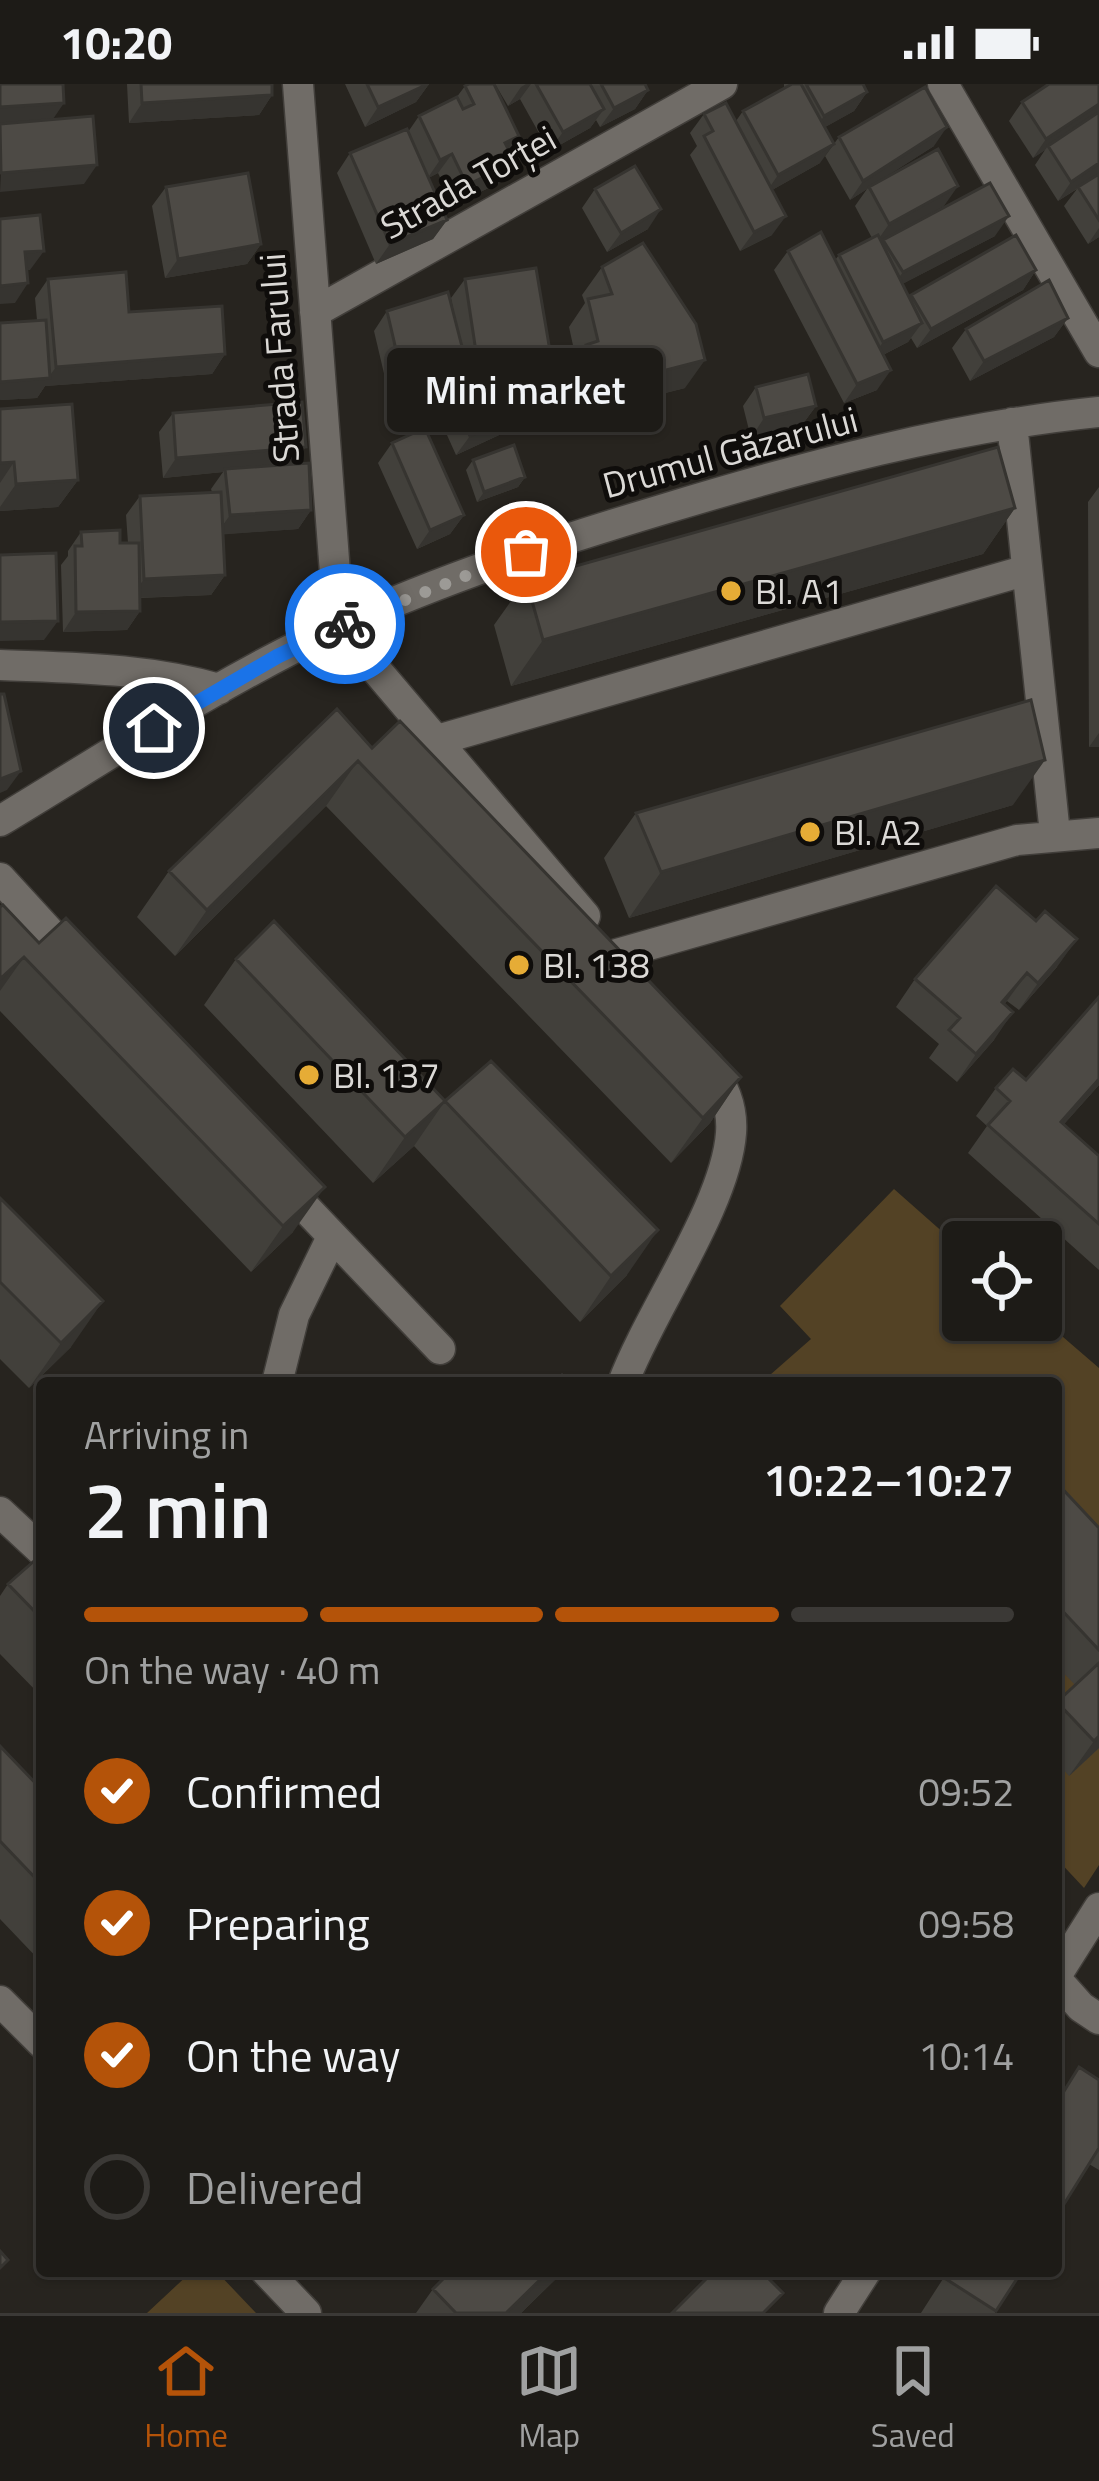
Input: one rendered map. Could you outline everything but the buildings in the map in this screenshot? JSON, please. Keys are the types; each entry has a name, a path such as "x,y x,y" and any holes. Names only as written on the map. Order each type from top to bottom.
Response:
{"street":[{"name":"Strada Farului","path":"298,84 339,626"},
{"name":"Strada Torței","path":"315,312 722,84"},
{"path":"943,84 1099,352"},
{"name":"Drumul Găzarului","path":"0,821 219,689 339,626 483,567 824,464 1012,423 1099,412"},
{"path":"1012,423 1055,834"},
{"path":"434,741 1028,571"},
{"path":"339,626 644,986"},
{"path":"0,665 122,669 219,689"},
{"path":"617,954 923,864 1055,834 1099,833"},
{"path":"0,878 104,990"},
{"path":"625,1377 716,1191 731,1135 727,1095 694,1045"},
{"path":"256,1154 440,1349"},
{"path":"278,1377 294,1315 332,1237"},
{"path":"0,1512 36,1545"},
{"path":"1062,1967 1099,1908"},
{"path":"1062,1984 1099,2019"},
{"path":"0,2001 36,2037"},
{"path":"272,2277 306,2313"},
{"path":"839,2313 862,2277"}],"shaded area":[{"path":"894,1189 942,1231 942,1341 1062,1341 1062,1336 1099,1368 1099,1865 1084,1888 1062,1864 1062,1377 768,1377 811,1339 780,1306"},
{"path":"186,2277 222,2277 256,2313 147,2313"}],"way so far":[{"path":"345,624 526,552"}],"place":[{"name":"Mini market","path":"526,552"},
{"name":"Bl. A1","path":"731,591"},
{"name":"Bl. A2","path":"810,832"},
{"name":"Bl. 138","path":"519,965"},
{"name":"Bl. 137","path":"309,1075"}],"route":[{"path":"154,728 278,656 345,624"}]}
